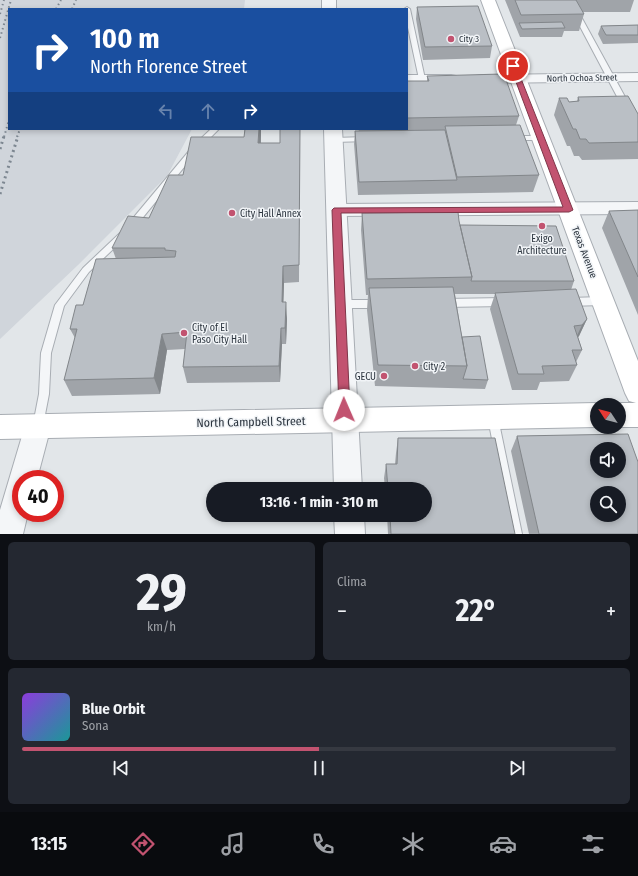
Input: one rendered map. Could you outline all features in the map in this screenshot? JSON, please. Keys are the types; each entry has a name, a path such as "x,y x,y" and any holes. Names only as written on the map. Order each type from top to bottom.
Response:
{"main road":[{"name":"Texas Avenue","path":"488,0 638,393"},
{"path":"626,415 638,414"},
{"name":"North Campbell Street","path":"0,427 590,415"}],"street":[{"name":"North Ochoa Street","path":"408,79 638,77"},
{"path":"334,134 348,482"},
{"path":"337,210 569,210 638,208"},
{"path":"26,470 38,426"},
{"path":"8,534 12,519"},
{"path":"349,522 350,534"}],"lane":[{"path":"569,0 631,115"},
{"path":"408,14 422,79"},
{"path":"38,426 44,394 46,353 60,305 86,270 125,233 170,180 192,151 214,130"},
{"path":"334,134 372,139"},
{"path":"502,138 541,138"},
{"path":"561,302 604,301"},
{"path":"438,303 515,302"},
{"path":"340,304 391,304"},
{"path":"493,418 516,534"}],"shaded area":[{"path":"0,0 245,0 244,8 8,8 8,130 191,130 167,176 78,265 0,339"}],"building":[{"path":"515,0 576,0 584,14 521,15"},
{"name":"City 3","path":"478,6 492,46 425,47 417,7"},
{"path":"562,22 565,28 522,29 519,23"},
{"path":"638,25 638,35 606,35 601,26"},
{"path":"504,74 519,116 408,118 408,81 429,81 427,76"},
{"path":"628,96 638,114 638,142 589,143 586,139 580,139 576,129 573,129 559,98 567,98 569,102 579,101 578,97"},
{"path":"520,125 539,175 457,177 445,126"},
{"path":"245,130 259,130 258,143 280,143 280,130 300,130 299,265 283,266 282,302 286,302 285,328 281,328 279,366 183,367 187,332 162,334 154,378 64,380 77,329 70,329 76,305 83,305 96,259 175,257 176,251 165,250 165,248 112,248 128,216 149,218 169,175 183,175 191,137 244,137"},
{"path":"445,130 457,180 359,182 355,131"},
{"path":"638,210 638,277 609,211"},
{"path":"458,212 472,277 367,279 362,213"},
{"path":"460,225 556,226 574,281 471,281 472,277"},
{"name":"City 2","path":"453,287 467,366 378,365 369,288"},
{"path":"576,289 587,319 582,325 574,326 582,350 572,350 577,365 542,366 544,374 518,374 495,293"},
{"path":"480,336 488,380 463,379 467,366 462,337"},
{"path":"628,434 638,462 638,534 539,534 517,436"},
{"path":"398,438 495,438 515,534 391,534 390,522 432,522 432,482 387,482 386,464 397,464"}],"railway":[{"path":"0,14 4,0"},
{"path":"9,8 11,0"},
{"path":"57,8 61,0"},
{"path":"72,8 76,0"},
{"path":"0,38 8,10"},
{"path":"4,137 8,123"},
{"path":"17,137 20,130"},
{"path":"0,149 4,136"},
{"path":"0,194 18,136"}],"place":[{"name":"City 3","path":"451,39"},
{"name":"City Hall Annex","path":"232,213"},
{"name":"Exigo Architecture","path":"542,226"},
{"name":"City of El Paso City Hall","path":"184,333"},
{"name":"City 2","path":"415,366"},
{"name":"GECU","path":"384,376"}],"route":[{"path":"344,410 345,399 337,210 569,210 513,66"}]}
